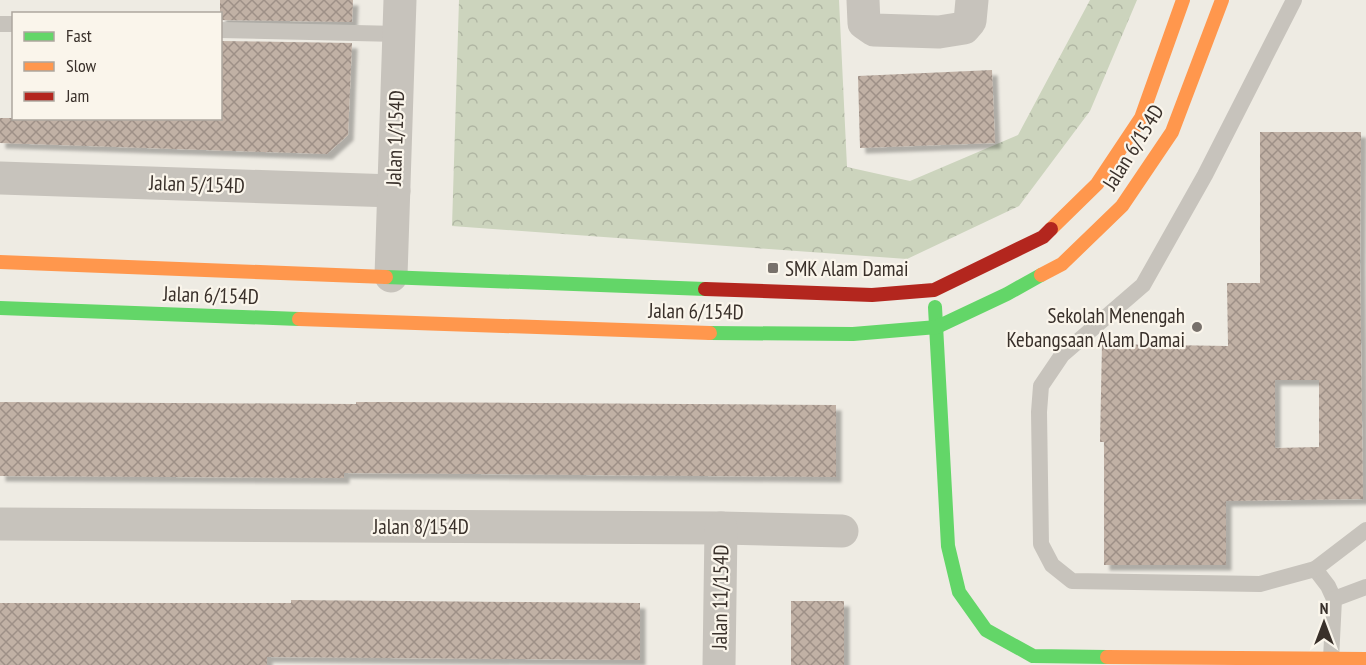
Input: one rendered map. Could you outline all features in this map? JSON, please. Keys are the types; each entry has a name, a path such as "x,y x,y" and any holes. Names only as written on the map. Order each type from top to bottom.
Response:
{"street":[{"name":"Jalan 1/154D","path":"391,282 400,0"},
{"path":"863,0 864,23 874,30 939,32 964,28 970,21 972,0"},
{"name":"Jalan 6/154D","path":"0,262 391,282 872,295 934,290 1043,237 1097,184 1141,117 1183,0"},
{"name":"Jalan 6/154D","path":"0,308 389,316 677,333 853,334 937,327 1062,264 1122,206 1172,132 1222,0"},
{"name":"Jalan 5/154D","path":"0,178 394,191"},
{"path":"934,290 937,327 934,368 948,546 959,592 986,630 1033,661 1366,659"},
{"path":"934,368 977,308"},
{"path":"853,334 900,345"},
{"name":"Jalan 8/154D","path":"0,524 721,528 842,531"},
{"name":"Jalan 11/154D","path":"718,665 721,528"}],"lane":[{"path":"1294,0 1206,175 1143,285 1062,356 1041,386 1039,412 1041,544 1052,565 1072,581 1260,584 1315,569 1366,530"},
{"path":"222,30 399,34"},
{"path":"1315,569 1328,586 1334,599 1331,658"},
{"path":"1334,599 1366,587"}],"green space":[{"path":"459,0 839,0 847,167 910,181 1018,135 1090,0 1137,0 1090,111 1019,206 907,259 452,226"}],"building":[{"path":"220,0 353,0 352,22 222,20 222,12 220,12"},
{"path":"222,41 352,43 348,135 327,154 0,143 0,118 12,118 12,120 222,120"},
{"path":"992,70 995,143 860,148 858,76"},
{"path":"1260,132 1361,132 1363,499 1226,501 1226,565 1104,565 1104,442 1100,442 1102,344 1228,346 1227,283 1260,283","holes":["1275,380 1319,380 1319,447 1275,448"]},
{"path":"0,402 836,405 836,477 344,473 344,478 0,476"},
{"path":"291,600 640,603 640,660 267,657 267,665 0,665 0,603 291,603"},
{"path":"791,601 844,601 844,665 791,665"}],"traffic: fast":[{"path":"710,333 853,334 937,327 1041,275"},
{"path":"386,277 705,289"},
{"path":"935,307 948,546 959,592 986,630 1033,656 1107,657"},
{"path":"0,308 299,319"}],"traffic: slow":[{"path":"1051,229 1097,184 1141,118 1183,0"},
{"path":"1041,275 1062,264 1122,206 1172,132 1222,0"},
{"path":"0,262 386,277"},
{"path":"299,319 710,333"},
{"path":"1107,657 1366,659"}],"traffic: jam":[{"path":"705,289 872,295 934,290 1043,237 1051,229"}],"place":[{"name":"SMK Alam Damai","path":"773,268"},
{"name":"Sekolah Menengah Kebangsaan Alam Damai","path":"1197,327"}]}
